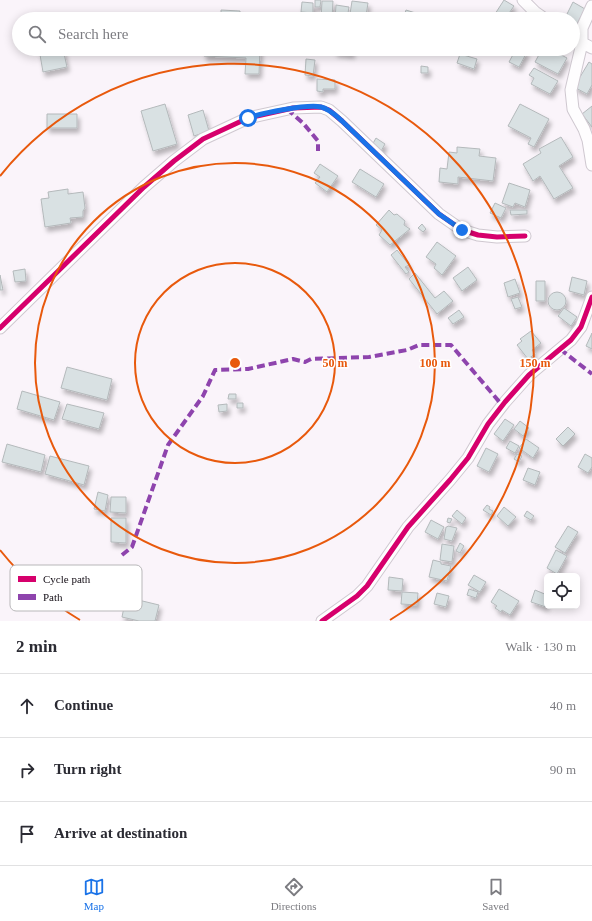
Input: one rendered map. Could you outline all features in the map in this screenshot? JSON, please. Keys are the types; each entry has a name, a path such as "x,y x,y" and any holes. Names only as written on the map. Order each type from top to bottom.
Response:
{"street":[{"path":"523,0 535,12"},
{"path":"580,37 582,28 592,6"},
{"path":"580,42 592,48"},
{"path":"575,56 571,100 573,109 588,140 592,165"},
{"path":"0,328 144,187 174,160 203,140 241,121 256,115 287,109 314,106 329,110 439,214 462,230 478,235 497,237 525,236"},
{"path":"322,621 357,596 366,586 408,527 468,458 488,424 505,402 529,375 574,336 581,327 592,297"}],"building":[{"path":"315,0 321,0 320,7 315,7"},
{"path":"504,0 514,6 510,12 496,12"},
{"path":"322,1 333,1 332,12 321,12"},
{"path":"352,1 368,3 367,12 350,12"},
{"path":"302,2 313,3 313,12 301,12"},
{"path":"573,2 585,9 580,18 580,12 568,12"},
{"path":"336,5 349,7 348,12 336,12"},
{"path":"221,10 240,11 240,12 221,12"},
{"path":"40,56 65,56 67,67 43,72"},
{"path":"204,56 260,56 259,74 245,74 246,58"},
{"path":"459,56 467,56 477,59 474,69 457,63"},
{"path":"512,56 525,56 519,67 509,62"},
{"path":"538,56 563,56 567,58 558,74 535,62"},
{"path":"306,59 315,60 313,76 305,75"},
{"path":"589,62 592,64 592,85 587,94 574,87"},
{"path":"421,66 428,67 428,73 421,73"},
{"path":"534,68 558,81 550,94 531,84 534,78 529,75"},
{"path":"317,79 335,80 335,89 323,89 323,92 317,91"},
{"path":"165,104 177,144 153,151 141,111"},
{"path":"520,104 549,119 534,147 528,144 531,138 508,126"},
{"path":"592,106 592,127 582,114"},
{"path":"203,110 209,131 194,136 188,115"},
{"path":"47,114 77,114 77,128 47,128"},
{"path":"561,137 573,157 559,166 573,188 554,199 540,176 533,181 523,164 541,153 539,149"},
{"path":"376,138 385,144 380,153 371,147"},
{"path":"457,147 480,149 479,156 496,158 493,181 458,177 458,184 439,182 440,168 447,169 449,152 457,153"},
{"path":"320,164 338,176 327,192 315,183 320,177 314,173"},
{"path":"360,169 384,184 376,197 352,182"},
{"path":"509,183 530,190 525,207 515,203 513,207 502,203"},
{"path":"68,189 68,194 83,192 85,208 83,211 83,217 70,218 71,223 45,227 41,199 49,198 48,192"},
{"path":"495,203 506,208 501,218 490,213"},
{"path":"389,210 394,215 397,214 405,221 404,225 410,229 390,245 379,235 382,230 376,225"},
{"path":"510,210 527,210 527,214 511,215"},
{"path":"422,224 426,229 423,232 418,228"},
{"path":"437,242 456,256 442,275 434,268 436,264 426,257"},
{"path":"397,250 409,265 405,267 409,272 406,274 391,255"},
{"path":"468,267 477,280 462,291 453,278"},
{"path":"25,269 26,281 15,282 13,271"},
{"path":"415,273 435,298 444,291 453,301 437,314 409,279"},
{"path":"0,275 3,290 0,290"},
{"path":"572,277 587,281 584,295 569,291"},
{"path":"515,279 520,293 508,297 504,283"},
{"path":"536,281 545,281 545,301 536,301"},
{"path":"553,292 561,292 566,297 564,308 561,310 553,310 548,305 548,297"},
{"path":"518,297 522,307 515,309 511,299"},
{"path":"564,308 577,317 571,326 558,316"},
{"path":"459,310 464,317 453,324 448,318"},
{"path":"531,331 541,343 532,350 535,354 528,359 517,345 522,341 520,339"},
{"path":"592,333 592,349 586,346"},
{"path":"67,367 112,379 107,400 61,388"},
{"path":"22,391 60,402 54,420 17,409"},
{"path":"229,394 236,394 236,399 228,399"},
{"path":"237,403 243,403 243,408 237,408"},
{"path":"67,404 104,413 99,429 62,419"},
{"path":"227,404 227,411 219,412 218,405"},
{"path":"505,419 514,425 503,441 494,434"},
{"path":"520,421 529,428 523,436 514,429"},
{"path":"568,427 575,434 563,446 556,439"},
{"path":"526,439 539,448 533,458 519,448"},
{"path":"510,441 519,446 515,453 506,448"},
{"path":"7,444 45,455 41,472 2,462"},
{"path":"486,448 498,454 489,472 477,466"},
{"path":"517,454 522,456 519,462 514,459"},
{"path":"585,454 592,458 592,467 588,473 578,467"},
{"path":"50,456 89,466 84,485 45,474"},
{"path":"528,468 540,472 535,485 523,480"},
{"path":"98,492 108,495 105,511 94,509"},
{"path":"111,497 126,497 126,513 110,512"},
{"path":"487,505 490,507 489,509 493,511 491,515 483,510"},
{"path":"504,507 516,517 508,526 497,516"},
{"path":"457,510 466,518 462,524 452,516"},
{"path":"527,511 534,516 531,520 524,516"},
{"path":"111,518 126,518 126,543 111,542"},
{"path":"448,518 452,519 450,523 447,522"},
{"path":"431,520 444,527 438,539 425,532"},
{"path":"568,526 578,532 565,553 555,547"},
{"path":"446,527 457,528 452,541 444,539"},
{"path":"460,543 464,546 460,553 456,551"},
{"path":"442,544 454,546 452,562 440,560"},
{"path":"556,550 567,556 558,573 547,568"},
{"path":"433,560 441,562 441,564 451,566 447,581 429,577"},
{"path":"474,575 486,582 480,592 468,585"},
{"path":"389,577 403,579 402,591 388,590"},
{"path":"469,589 478,592 476,598 467,595"},
{"path":"499,589 519,601 510,615 495,608 497,606 491,602"},
{"path":"535,590 544,594 544,606 531,602"},
{"path":"402,592 418,593 417,605 401,604"},
{"path":"437,593 449,596 446,607 434,604"},
{"path":"142,601 159,605 155,621 139,621 122,617 123,611 142,611"}],"marked path":[{"path":"287,109 303,123 318,141 318,151"},
{"path":"122,555 132,547 168,445 203,396 215,370 248,369 293,359 305,362 311,359 369,357 407,350 419,345 451,345 502,405"},
{"path":"560,349 592,374"}],"cycle path":[{"path":"0,328 144,187 174,161 203,139 248,118 293,108 321,107 329,110 439,214 462,230 478,235 497,237 525,236"},
{"path":"322,621 357,596 367,586 408,527 468,458 488,424 505,402 529,375 571,340 581,327 592,297"}],"route":[{"path":"248,118 287,109 314,106 329,110 439,214 462,230"}]}
